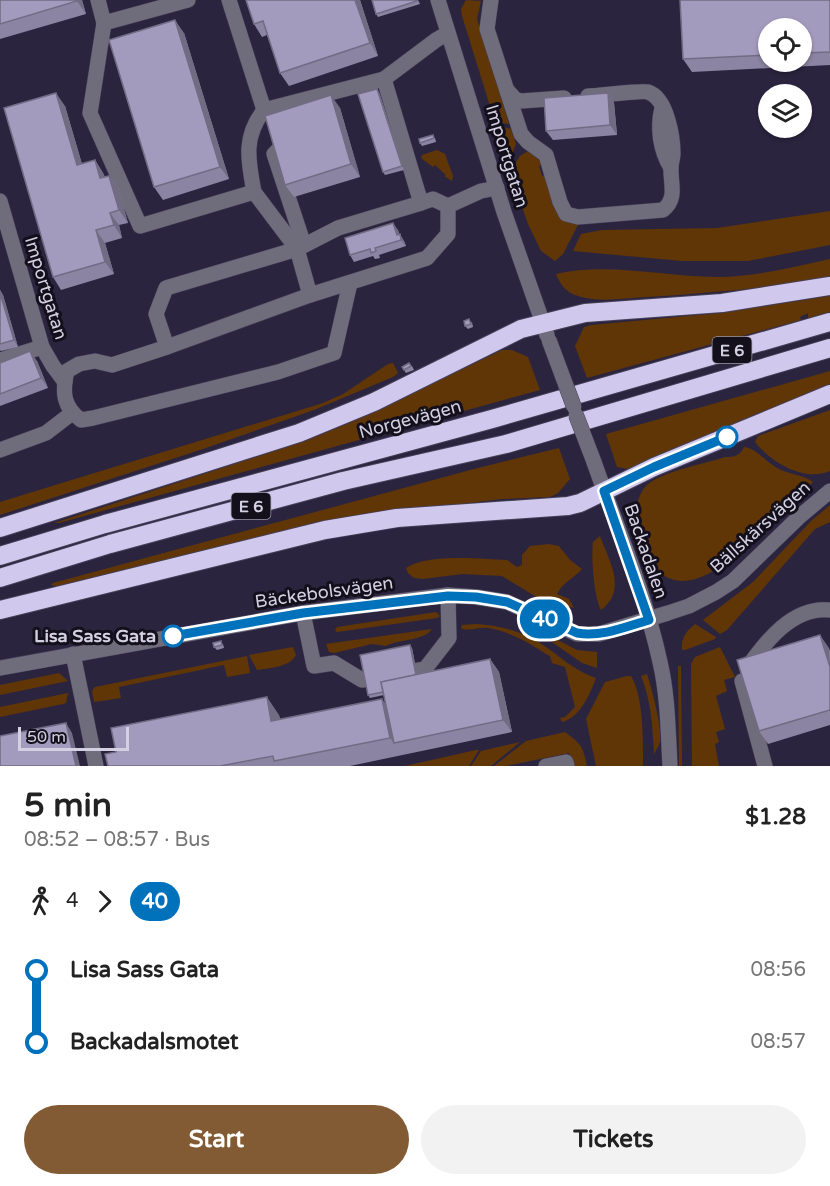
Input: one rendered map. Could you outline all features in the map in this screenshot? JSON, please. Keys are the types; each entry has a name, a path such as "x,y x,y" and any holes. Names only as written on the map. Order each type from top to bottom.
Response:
{"highway":[{"path":"0,528 299,433 374,402 521,329 543,322 585,313 722,303 830,286"},
{"name":"Norgevägen","path":"0,556 105,524 503,416 830,322"},
{"name":"E 6","path":"0,578 110,544 343,481 517,441 830,348"},
{"path":"0,610 325,530 397,518 568,506 580,503 654,467 830,394"}],"street":[{"path":"98,0 105,23 90,113 140,226 254,192"},
{"path":"105,23 188,0"},
{"path":"229,0 264,110"},
{"name":"Importgatan","path":"438,0 497,188 543,322"},
{"path":"491,0 487,29 521,134 528,142 546,154 560,202 567,214 571,216 663,210 669,205 672,198 671,168 663,155 659,120 662,107 658,99 648,92 521,101 515,99 507,90"},
{"path":"301,247 254,192 248,147 254,123 264,110 384,79 448,33"},
{"path":"384,79 421,202"},
{"path":"280,148 274,154 301,247 310,295"},
{"path":"167,347 156,314 166,288 301,247 338,228 421,202 433,199 448,206 481,191 497,188"},
{"name":"Importgatan","path":"0,201 42,347 65,382"},
{"path":"350,282 334,353 278,372 93,418 81,420 72,413 65,400 67,371 79,364 95,361 112,365 310,295 350,282 427,258 448,234 448,206"},
{"name":"Backadalen","path":"543,322 649,620 661,662 667,703 670,766"},
{"path":"0,360 42,347"},
{"path":"0,450 46,433 72,413"},
{"name":"Bällskärsvägen","path":"649,620 689,606 733,581 799,517 830,491"},
{"path":"303,613 314,666 334,663 362,680 425,669 449,638 448,596"},
{"name":"Bäckebolsvägen","path":"0,668 303,613 448,596 476,597 507,602 577,633 588,635 616,630 649,620"},
{"path":"765,766 744,674 770,638 788,622 819,609 830,610"},
{"path":"73,654 96,766"},
{"path":"546,766 566,762 567,766"}],"shaded area":[{"path":"466,0 481,1 477,19 509,124 495,122 462,16 461,9"},
{"path":"495,125 511,129 516,144 507,166"},
{"path":"437,150 445,154 453,176 452,181 444,176 446,175 435,165 433,167 421,158 422,155"},
{"path":"528,151 544,163 539,166 542,176 547,174 580,221 563,254 555,261 541,251 528,224 510,172 520,156"},
{"path":"830,211 830,245 748,261 682,261 573,251 581,234 602,230 717,228"},
{"path":"830,259 830,279 715,292 612,300 574,295 564,288 556,274 596,269 731,277"},
{"path":"830,296 830,312 808,318 808,313 800,317 801,320 587,378 575,346 584,327 591,325 720,313"},
{"path":"502,350 512,350 528,357 540,390 54,523 308,440 359,419"},
{"path":"393,363 398,373 393,377 314,410 0,515 0,502 323,403 343,394"},
{"path":"830,371 830,386 756,414 629,469 617,467 606,434"},
{"path":"830,410 830,471 820,474 799,472 770,457 755,442 758,436"},
{"path":"744,447 753,450 777,468 813,482 747,545 713,571 696,579 679,581 663,575 653,562 639,523 637,511 641,493 645,487 660,477 731,457 741,452"},
{"path":"559,448 570,479 558,493 550,497 502,499 396,512 178,557 57,586 51,585 474,469"},
{"path":"830,505 830,522 815,529 727,630 720,634 703,620 753,582 811,521"},
{"path":"600,536 611,565 615,584 614,594 601,610 595,587 592,557 593,542"},
{"path":"549,544 559,546 570,560 582,569 562,586 557,594 569,599 574,608 538,598 502,576 462,574 423,579 414,578 406,568 428,560 455,558 507,560 517,567 522,565 522,555 530,546"},
{"path":"436,612 440,616 437,618 337,632 335,630 337,627"},
{"path":"695,624 716,637 715,639 682,650 685,635"},
{"path":"462,625 501,627 525,635 596,678 579,711 568,720 562,722 560,718 565,717 575,707 565,667 552,663 550,656 504,632 489,628 466,630 461,628"},
{"path":"432,629 423,636 386,646 372,644 334,653 329,652 326,644"},
{"path":"554,638 577,650 597,652 597,668 582,663 552,642"},
{"path":"293,647 296,655 293,659 273,668 257,670 249,655"},
{"path":"720,647 735,677 724,680 727,691 716,696 725,729 716,732 719,742 715,744 719,766 692,766 691,664 695,657"},
{"path":"247,656 250,673 227,677 224,665 119,687 121,698 94,702 92,691 95,687"},
{"path":"678,666 681,666 682,766 679,766"},
{"path":"59,673 68,681 0,695 0,685"},
{"path":"647,674 660,728 660,742 654,755 649,705 641,676"},
{"path":"631,676 635,685 641,708 643,766 596,766 586,719 605,682"},
{"path":"68,693 66,703 0,717 0,707"},
{"path":"565,732 581,746 587,766 572,766 569,753 506,766 494,766 526,741"},
{"path":"520,742 491,766 471,766 481,751"},
{"path":"479,750 469,766 405,766"}],"building":[{"path":"0,0 76,0 77,1 0,24"},
{"path":"246,0 355,0 370,43 280,73 263,21 254,24"},
{"path":"372,0 417,0 417,1 376,14"},
{"path":"680,0 830,0 830,52 812,53 812,18 758,18 758,55 683,59"},
{"path":"175,20 220,167 154,187 109,40"},
{"path":"377,89 402,166 383,172 358,94"},
{"path":"56,93 77,165 95,160 100,178 109,176 119,210 110,213 114,225 96,230 105,262 53,277 4,108"},
{"path":"608,93 610,125 546,131 544,98"},
{"path":"331,95 351,164 285,185 265,116"},
{"path":"433,135 434,138 420,143 419,139"},
{"path":"393,223 401,240 375,248 376,251 371,253 370,249 350,255 345,238"},
{"path":"0,293 14,340 0,344"},
{"path":"469,319 471,324 465,326 464,321"},
{"path":"30,351 41,378 0,394 0,363"},
{"path":"409,363 411,366 404,370 402,367"},
{"path":"820,635 830,667 830,710 759,731 737,660"},
{"path":"221,641 222,645 214,647 213,643"},
{"path":"410,645 416,675 381,682 383,692 368,695 360,655"},
{"path":"490,659 503,720 394,743 381,682"},
{"path":"267,697 271,721 382,699 390,738 274,761 273,756 220,766 108,766 105,754 116,752 111,728"},
{"path":"66,723 76,766 0,766 0,736"}],"bus line":[{"name":"40","path":"173,636 303,613 448,596 476,597 507,602 577,633 588,635 625,628 649,620 604,491 654,467 727,437"}],"place":[{"name":"Lisa Sass Gata","path":"173,636"}]}
